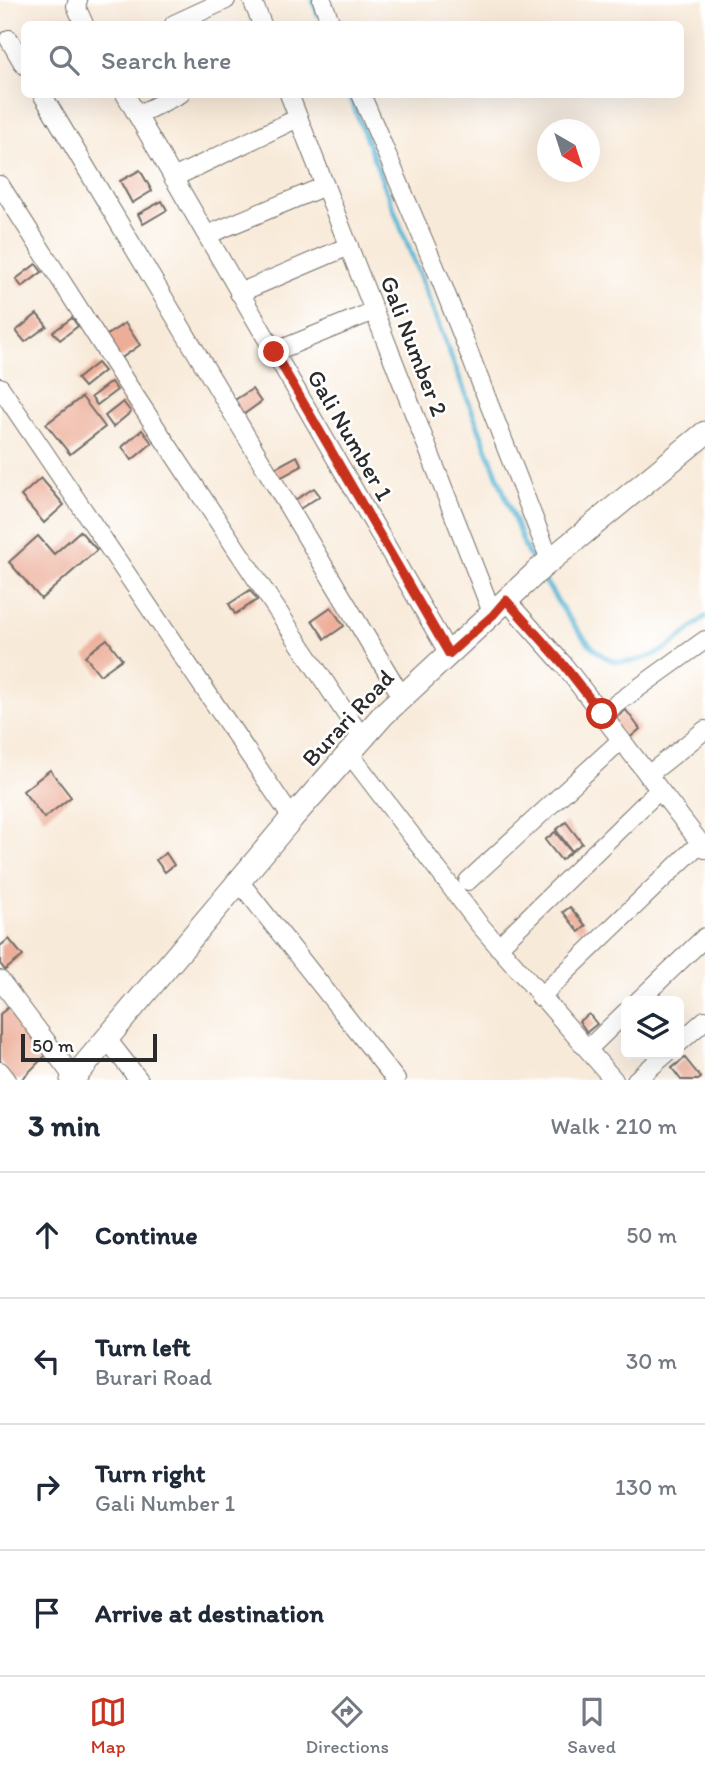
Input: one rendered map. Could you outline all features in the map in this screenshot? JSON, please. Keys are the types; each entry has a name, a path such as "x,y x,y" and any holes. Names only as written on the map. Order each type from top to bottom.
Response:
{"main road":[{"name":"Burari Road","path":"73,1079 292,818 402,697 546,564 705,433"}],"street":[{"path":"180,21 226,0"},
{"path":"252,0 261,21"},
{"path":"322,0 330,21"},
{"path":"9,39 21,60"},
{"path":"44,98 402,697"},
{"name":"Gali Number 1","path":"127,98 449,654"},
{"path":"137,115 172,98"},
{"name":"Gali Number 2","path":"290,98 374,311 507,600"},
{"path":"362,98 441,281 546,564"},
{"path":"173,178 298,118"},
{"path":"0,185 356,746 498,947 614,1080"},
{"path":"206,235 325,186"},
{"path":"239,293 349,246"},
{"path":"274,352 374,311"},
{"path":"0,387 292,818"},
{"path":"507,600 563,664 703,846 540,997"},
{"path":"602,714 705,640"},
{"path":"498,947 705,730"},
{"path":"468,881 621,740"},
{"path":"239,881 396,1080"},
{"path":"643,996 705,937"},
{"path":"0,980 73,1079"},
{"path":"589,1049 621,1017"},
{"path":"684,1039 705,1020"},
{"path":"107,1039 139,1080"},
{"path":"636,1080 660,1059"},
{"path":"0,1071 6,1080"}],"building":[{"path":"140,170 152,191 132,203 120,181"},
{"path":"162,201 167,210 143,224 138,214"},
{"path":"36,264 42,272 22,287 16,279"},
{"path":"37,314 47,326 25,342 16,331"},
{"path":"72,318 78,326 60,340 53,332"},
{"path":"125,323 140,345 120,359 104,337"},
{"path":"97,363 104,371 84,387 77,379"},
{"path":"111,382 117,390 97,405 91,397"},
{"path":"252,389 261,402 240,417 230,403"},
{"path":"82,397 105,427 70,454 46,424"},
{"path":"123,402 131,412 113,427 105,416"},
{"path":"142,430 152,443 132,460 122,447"},
{"path":"297,456 302,466 280,478 275,468"},
{"path":"41,478 64,505 44,523 21,496"},
{"path":"314,488 320,496 298,510 292,502"},
{"path":"80,531 97,550 41,599 9,562 38,536 54,554"},
{"path":"250,590 257,600 235,614 229,604"},
{"path":"331,607 344,626 325,639 312,620"},
{"path":"107,639 122,659 100,675 85,656"},
{"path":"626,710 640,729 627,740 612,721"},
{"path":"50,770 71,797 44,818 23,791"},
{"path":"566,822 582,843 572,851 556,830"},
{"path":"555,832 571,852 561,860 545,840"},
{"path":"166,853 174,865 165,872 156,860"},
{"path":"570,907 586,926 579,932 563,912"},
{"path":"9,939 23,956 5,970 0,964 0,946"},
{"path":"10,1006 46,1055 21,1080 14,1080 0,1061 0,1014"},
{"path":"589,1014 597,1024 587,1032 579,1021"},
{"path":"684,1059 701,1078 681,1080 672,1068"}],"waterway":[{"path":"313,0 318,15"},
{"path":"351,98 527,552 535,565"},
{"path":"542,576 587,642 612,660 628,662 660,652 705,617"}],"route":[{"path":"274,352 449,654 506,600 563,664 602,714"}]}
